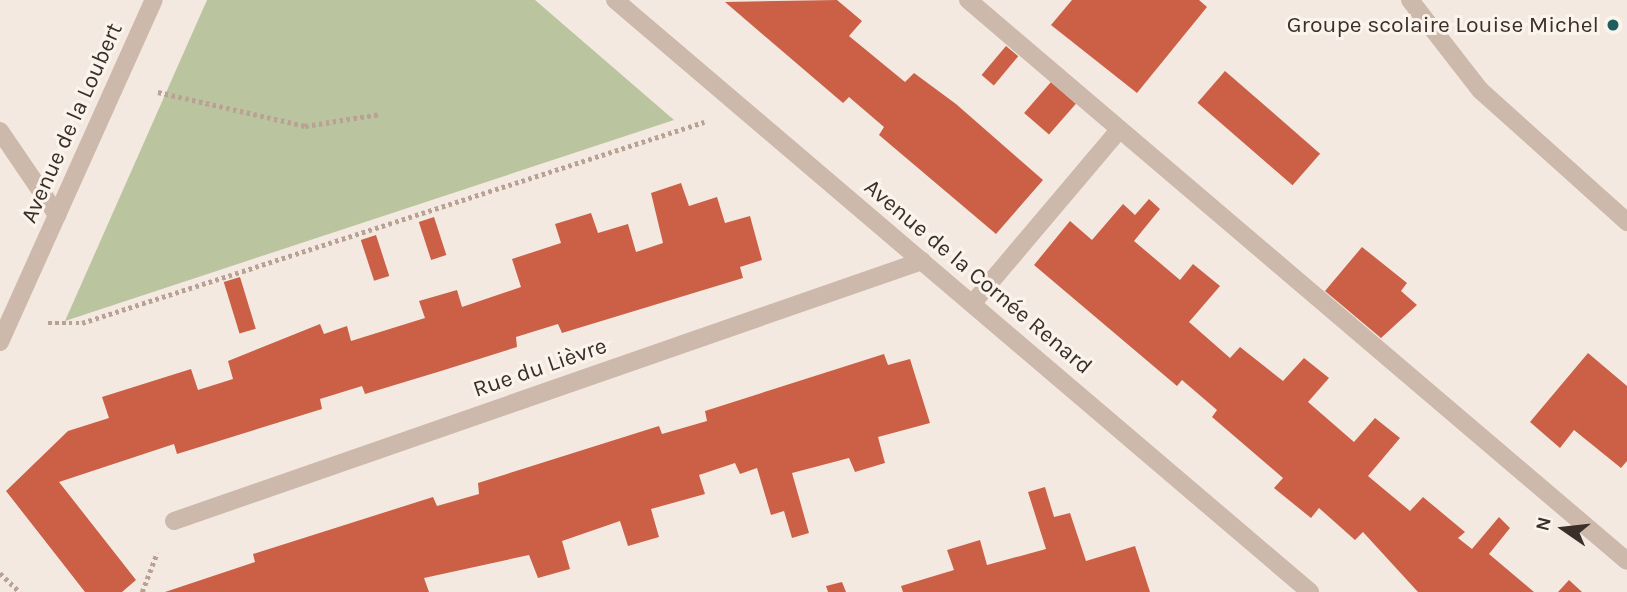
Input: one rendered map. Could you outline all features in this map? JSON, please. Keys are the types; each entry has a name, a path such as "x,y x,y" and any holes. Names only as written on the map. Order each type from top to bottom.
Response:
{"street":[{"name":"Avenue de la Loubert","path":"0,342 154,0"},
{"name":"Avenue de la Cornée Renard","path":"615,0 1310,592"},
{"path":"968,0 1118,131 1627,561"},
{"path":"1410,0 1480,90 1627,222"},
{"path":"0,131 57,215"},
{"path":"972,304 1118,131"},
{"name":"Rue du Lièvre","path":"174,521 922,261"}],"path":[{"path":"158,92 305,126 380,114"},
{"path":"15,308 52,325 82,323 743,110"},
{"path":"0,573 20,592"}],"green space":[{"path":"207,0 535,0 674,120 65,321"}],"building":[{"path":"837,0 862,21 849,36 905,82 914,73 956,104 1043,180 996,234 879,135 884,127 849,97 843,103 725,2"},
{"path":"1072,0 1199,0 1207,7 1137,93 1051,25"},
{"path":"1006,46 1018,56 994,85 982,75"},
{"path":"1225,71 1320,154 1293,185 1197,103"},
{"path":"1051,82 1076,104 1049,135 1024,113"},
{"path":"681,183 689,206 717,197 725,223 750,216 762,260 740,267 743,278 562,333 558,324 516,337 517,347 441,371 365,394 362,386 320,399 322,409 177,454 174,444 59,482 136,580 122,592 85,592 6,491 68,431 109,418 102,397 191,369 198,390 233,379 228,361 320,324 324,334 347,326 351,341 425,318 419,301 457,290 462,307 521,287 512,259 561,243 555,224 591,213 598,233 628,224 636,252 663,243 651,193"},
{"path":"1149,199 1160,209 1134,241 1180,280 1193,264 1220,286 1189,322 1230,358 1240,347 1283,381 1304,358 1329,378 1308,402 1354,442 1375,418 1400,438 1368,476 1410,511 1423,497 1465,532 1458,538 1472,549 1499,517 1510,528 1489,554 1534,592 1418,592 1363,532 1355,540 1319,508 1311,518 1274,488 1283,478 1212,417 1217,410 1182,380 1177,386 1034,265 1070,221 1092,240 1123,204 1135,215"},
{"path":"434,217 446,255 431,260 419,222"},
{"path":"376,235 389,276 374,281 361,240"},
{"path":"1362,247 1407,283 1401,291 1417,305 1381,338 1325,291"},
{"path":"240,277 256,329 240,334 224,282"},
{"path":"1588,353 1627,386 1627,461 1621,468 1574,430 1560,448 1530,422"},
{"path":"884,354 888,365 910,359 930,423 878,437 885,463 855,472 849,458 792,473 809,533 792,538 784,511 771,515 757,468 740,474 735,463 699,475 705,494 651,509 659,537 628,546 620,521 562,541 570,569 538,578 529,555 424,578 429,592 165,592 255,562 253,554 433,497 437,506 479,494 478,483 659,426 662,434 707,421 705,411"},
{"path":"1045,487 1054,517 1070,513 1086,561 1135,546 1150,592 903,592 901,586 954,570 947,550 980,540 987,565 1046,549 1028,492"},
{"path":"1569,580 1582,592 1558,592"},
{"path":"842,582 846,592 828,592 826,586"}],"place":[{"name":"Groupe scolaire Louise Michel","path":"1613,25"}]}
